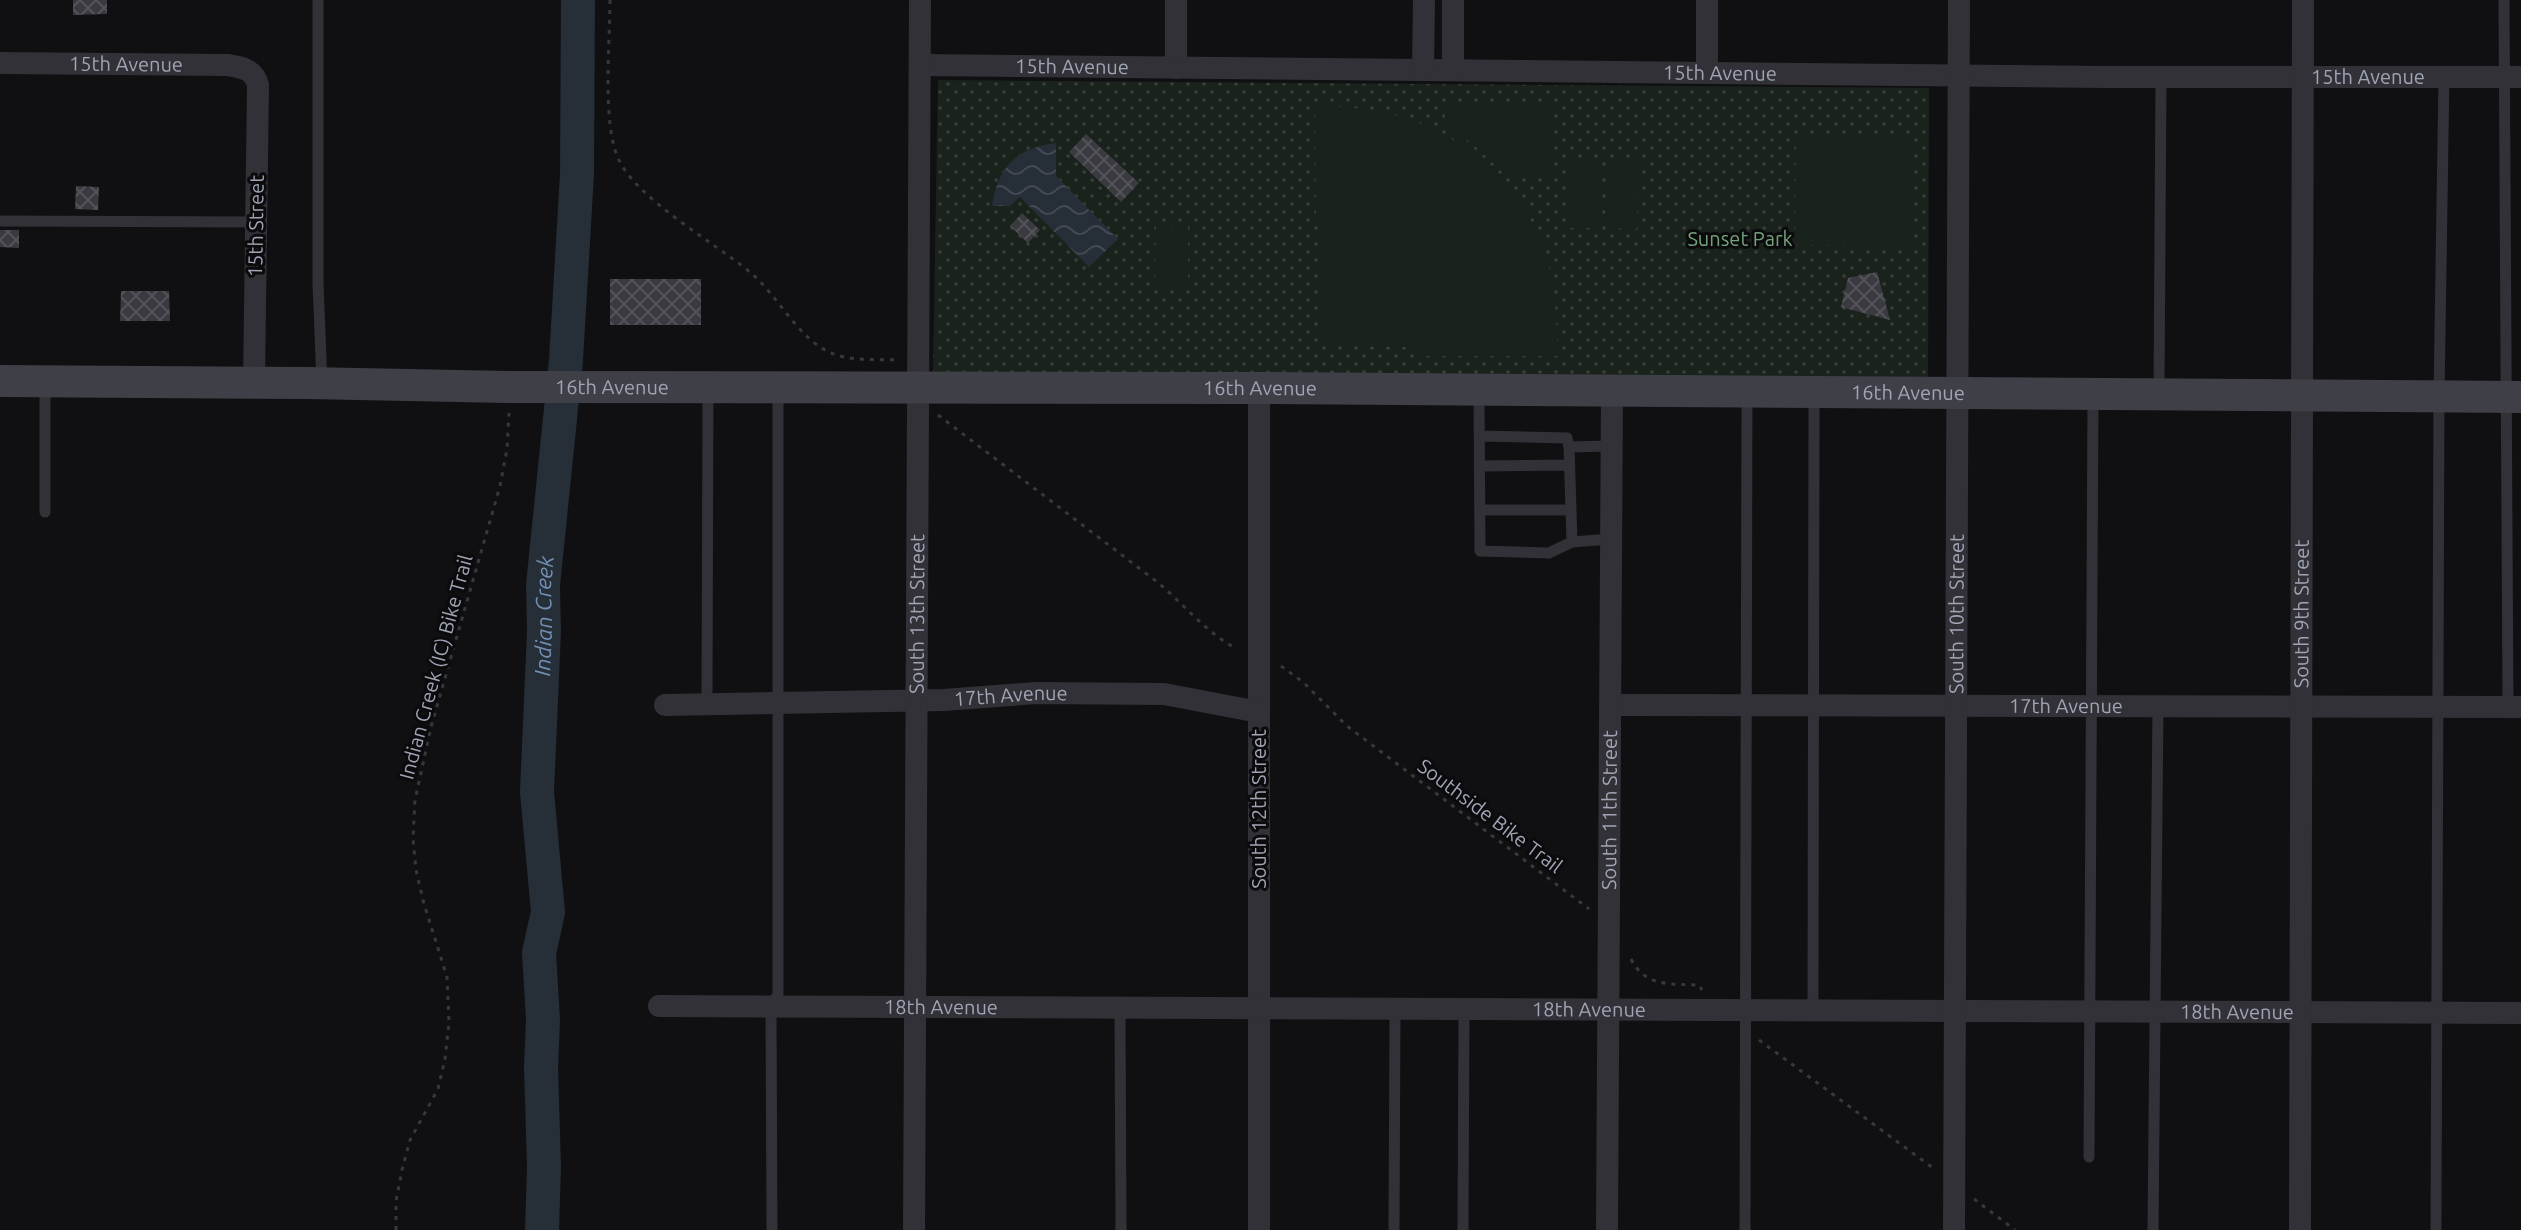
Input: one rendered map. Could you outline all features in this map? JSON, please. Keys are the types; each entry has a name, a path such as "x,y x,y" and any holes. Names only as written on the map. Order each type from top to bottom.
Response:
{"street":[{"name":"South 13th Street","path":"914,1230 920,0"},
{"path":"1176,0 1176,68"},
{"path":"1423,70 1424,0"},
{"path":"1453,0 1453,70"},
{"path":"1707,0 1707,72"},
{"name":"South 10th Street","path":"1954,1230 1959,0"},
{"name":"South 9th Street","path":"2300,1230 2303,0"},
{"name":"15th Avenue","path":"0,63 227,65 250,71"},
{"name":"15th Avenue","path":"920,65 2161,77 2512,77"},
{"name":"15th Street","path":"250,71 258,85 254,383"},
{"name":"16th Avenue","path":"0,381 508,387 1259,388 2514,397"},
{"name":"South 12th Street","path":"1259,388 1259,1230"},
{"name":"South 11th Street","path":"1607,1230 1612,391"},
{"name":"17th Avenue","path":"665,705 915,701 1036,693 1164,694 1259,712"},
{"name":"17th Avenue","path":"1610,705 2514,707"},
{"name":"18th Avenue","path":"659,1006 2521,1013"}],"lane":[{"path":"318,0 318,283 322,383"},
{"path":"2504,0 2512,77 2514,707"},
{"path":"2436,1230 2439,396 2444,76"},
{"path":"2159,395 2161,77"},
{"path":"0,221 256,222"},
{"path":"45,382 45,512"},
{"path":"707,704 708,387"},
{"path":"772,1230 771,1007 778,994 778,387"},
{"path":"1479,390 1480,551 1549,553 1572,542 1611,539"},
{"path":"1745,1230 1747,392"},
{"path":"1813,1011 1814,392"},
{"path":"2089,1157 2093,394"},
{"path":"1480,436 1611,446"},
{"path":"1568,443 1572,542"},
{"path":"1480,466 1569,465"},
{"path":"1480,510 1570,510"},
{"path":"2153,1230 2158,706"},
{"path":"1120,1009 1121,1230"},
{"path":"1394,1230 1395,1010"},
{"path":"1463,1230 1464,1010"}],"path":[{"path":"610,0 610,130 624,170 640,188 751,273 812,341 841,357 888,360"},
{"name":"Indian Creek (IC) Bike Trail","path":"396,1230 396,1201 402,1170 410,1140 438,1089 449,1022 447,977 416,870 413,839 415,800 431,727 500,486 509,426 508,387"},
{"name":"Southside Bike Trail","path":"936,413 1156,581 1219,639 1292,672 1347,726 1609,924 1621,935 1640,973 1658,983 1699,985 1712,1011"},
{"path":"1746,1034 1763,1041 1784,1056 2015,1230"}],"green space":[{"name":"Sunset Park","path":"938,80 1929,88 1928,393 933,372"},
{"path":"1445,102 1554,102 1553,175 1506,176 1473,144 1445,126"},
{"path":"1315,106 1373,110 1406,118 1455,141 1498,176 1516,197 1542,244 1554,292 1558,356 1427,356 1416,347 1333,346 1319,329 1321,234 1316,225"},
{"path":"1796,134 1912,134 1911,246 1795,245"},
{"path":"1567,159 1599,159 1598,228 1566,228"},
{"path":"1606,159 1638,160 1637,229 1605,228"},
{"path":"1156,226 1188,227 1188,287 1155,287"}],"water":[{"path":"1056,143 1056,176 1118,239 1089,267 1020,197 1010,206 992,206 999,180 1012,161 1030,149"}],"building":[{"path":"73,0 107,0 107,14 73,15"},
{"path":"1086,134 1139,183 1121,202 1069,152"},
{"path":"76,186 99,187 98,210 75,209"},
{"path":"1022,213 1040,230 1028,243 1010,226"},
{"path":"0,230 19,230 19,248 0,247"},
{"path":"1877,272 1890,320 1841,307 1848,278"},
{"path":"610,279 701,279 701,325 610,325"},
{"path":"121,291 169,291 170,321 120,321"}],"waterway":[{"name":"Indian Creek","path":"542,1230 543,1020 539,953 548,912 537,792 543,585 566,360 577,174 578,0"}]}
